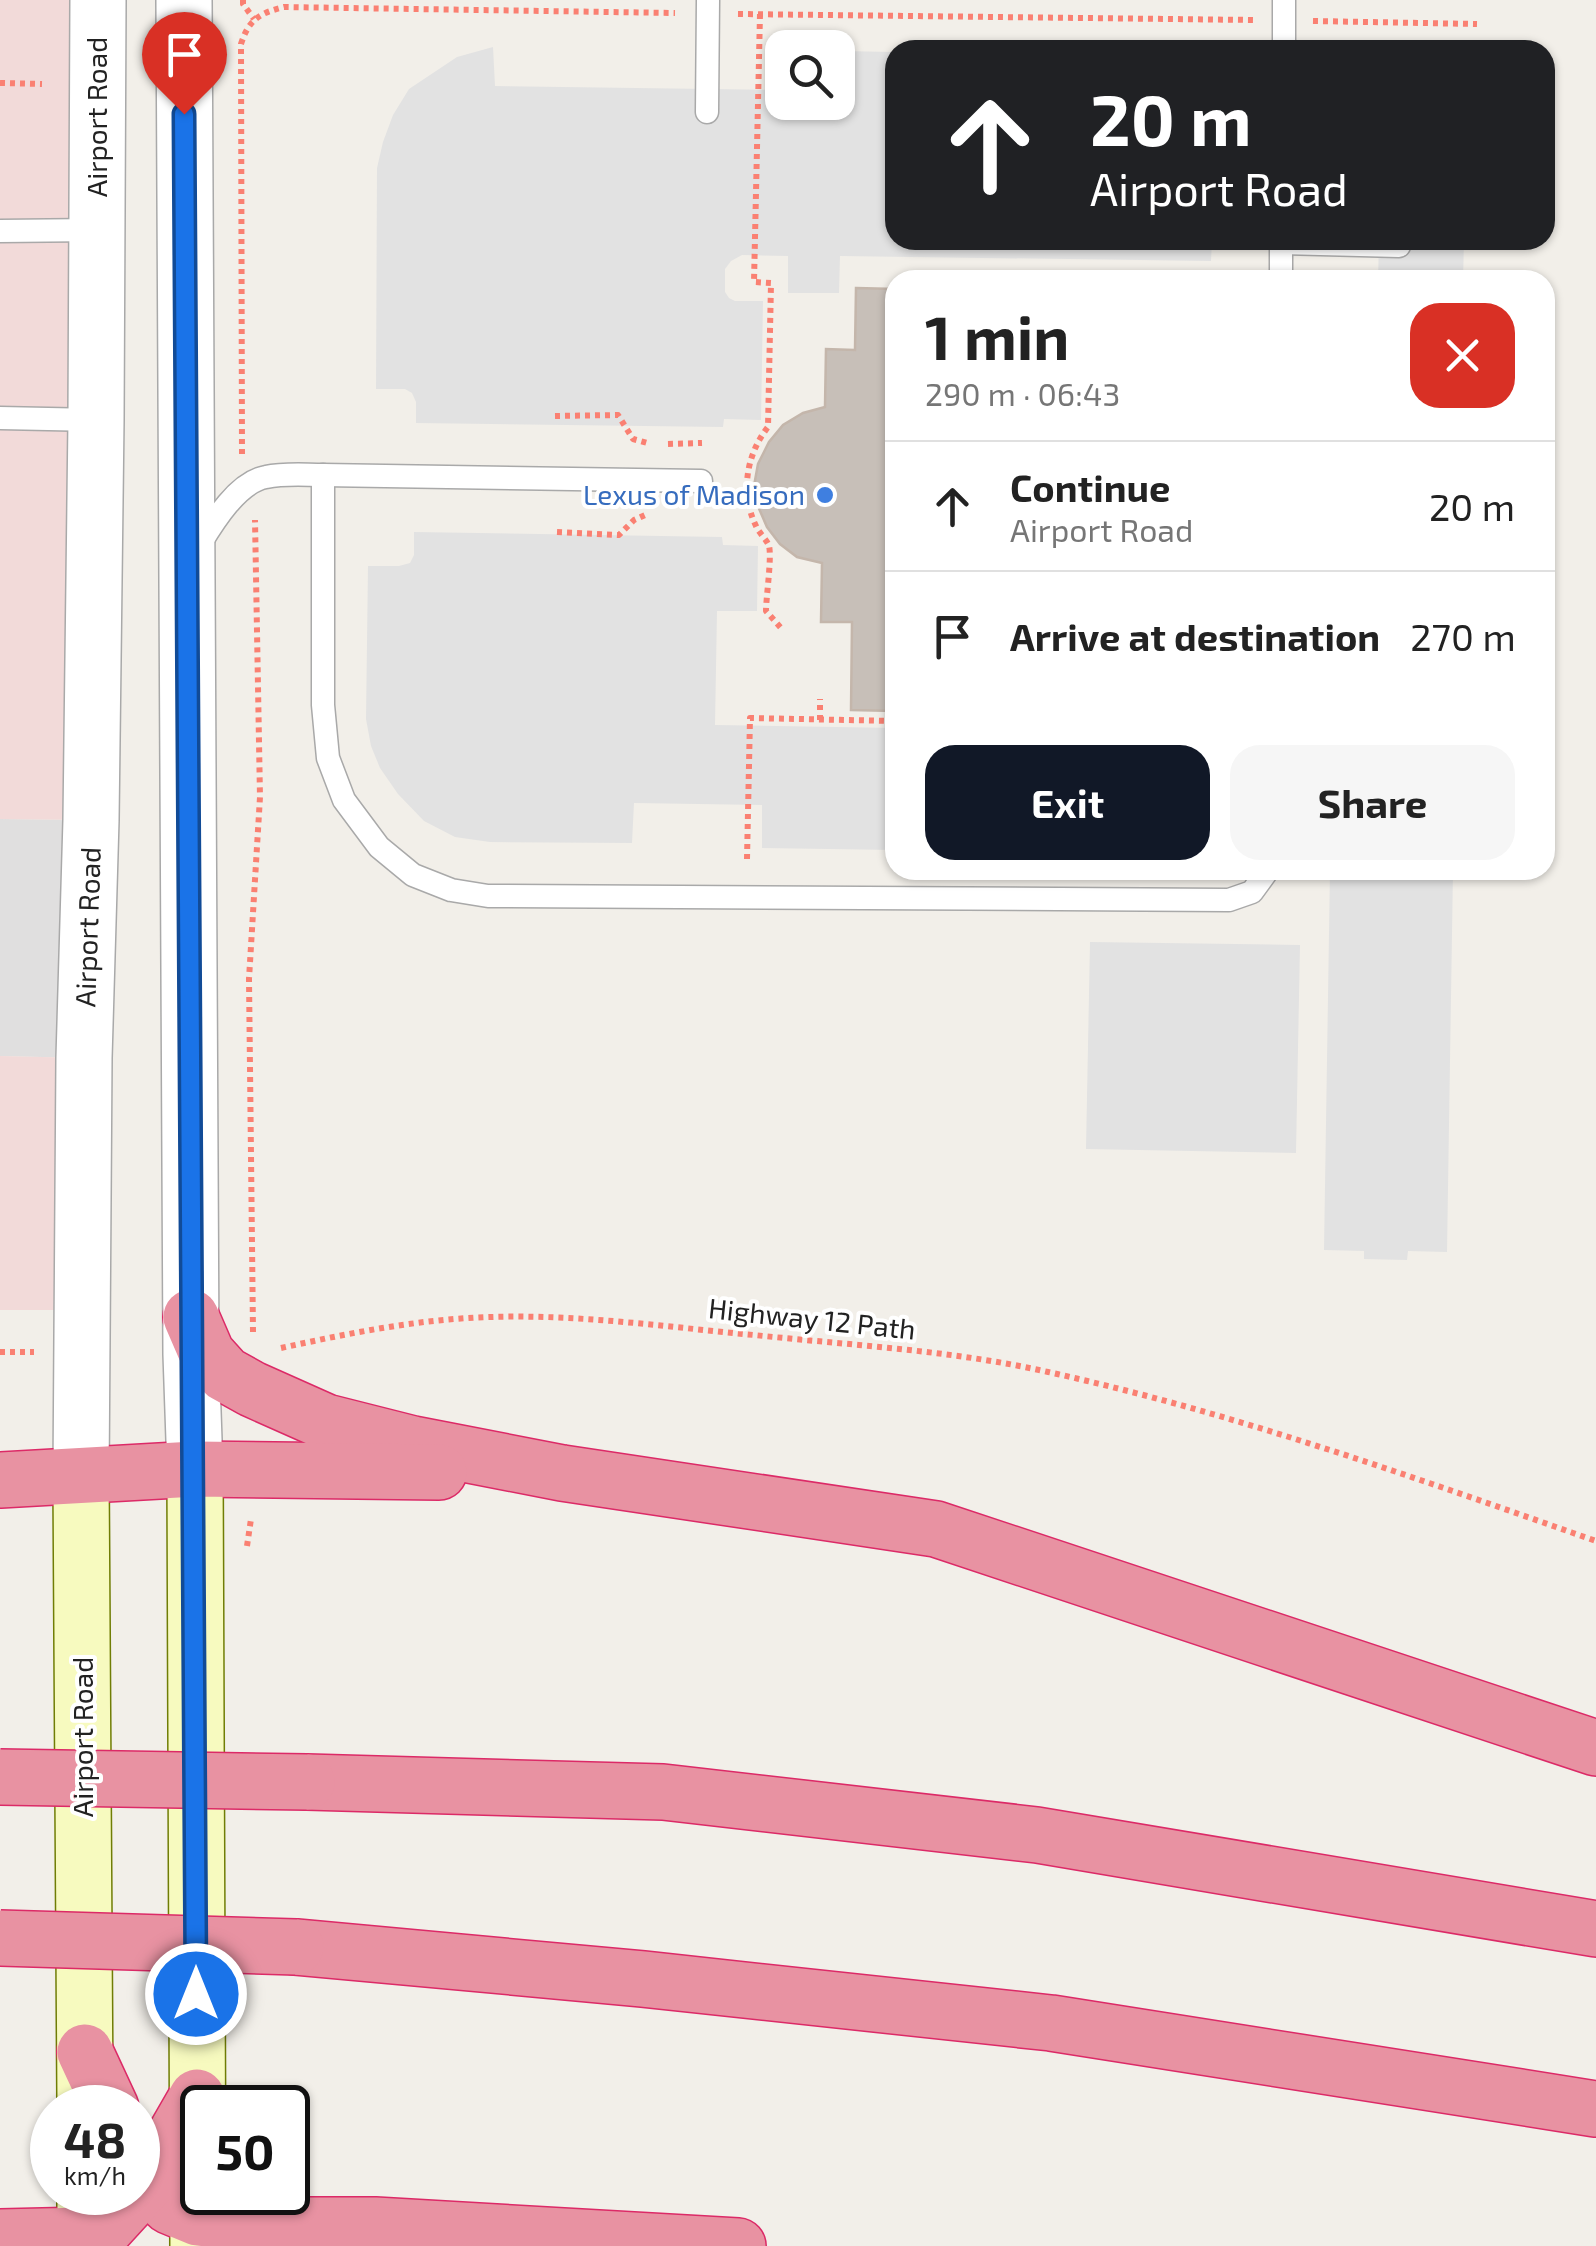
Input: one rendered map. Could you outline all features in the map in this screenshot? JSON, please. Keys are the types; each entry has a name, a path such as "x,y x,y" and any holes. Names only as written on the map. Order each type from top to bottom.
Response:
{"highway":[{"path":"191,1317 207,1354 225,1374 253,1371 326,1422 413,1444 562,1473 936,1529 1596,1748"},
{"path":"0,1480 195,1470 562,1473"},
{"path":"0,1776 664,1792 1037,1835 1596,1929"},
{"path":"0,1938 296,1948 643,1978 1050,2022 1596,2109"},
{"path":"85,2052 100,2085"},
{"path":"160,2148 180,2121"},
{"path":"160,2194 198,2232 262,2224 375,2225 738,2246"},
{"path":"0,2236 85,2224 105,2228 114,2215"}],"main road":[{"path":"195,1470 197,2085"},
{"name":"Airport Road","path":"81,1477 85,2085"}],"street":[{"name":"Airport Road","path":"81,1477 98,0"},
{"path":"184,0 195,1470"}],"lane":[{"path":"707,112 708,7"},
{"path":"1284,10 1284,40"},
{"path":"0,231 97,230"},
{"path":"0,418 96,420"},
{"path":"323,476 322,705 328,758 344,800 379,847 413,874 451,890 488,896 617,898 1230,900 1252,892 1261,880"},
{"path":"186,568 219,513 262,477 701,481"}],"path":[{"path":"243,0 254,19"},
{"path":"253,1371 249,979 260,797 256,525 242,460 241,44 254,19 284,8 708,7 760,14 1284,10 1476,24"},
{"path":"760,14 754,282 771,283 768,428 749,457 747,483 749,508 769,546 766,611 781,628"},
{"path":"0,83 42,84"},
{"path":"555,416 618,416 633,439 646,444 702,444"},
{"path":"557,532 619,535 634,520 650,513"},
{"path":"820,699 820,720"},
{"path":"746,858 750,718 885,721"},
{"name":"Highway 12 Path","path":"253,1371 371,1330 491,1317 596,1321 940,1354 1092,1382 1254,1426 1596,1541"},
{"path":"0,1352 82,1353"},
{"path":"245,1562 254,1502 254,1470"}],"shaded area":[{"path":"0,0 98,0 91,820 0,819"},
{"path":"493,47 495,86 765,90 765,120 855,120 855,51 885,52 885,250 1212,250 1211,261 840,256 839,293 788,293 788,256 742,255 725,269 725,292 735,301 763,301 761,420 724,419 723,427 416,423 412,393 405,389 376,389 377,168 393,115 409,89 457,57"},
{"path":"1379,250 1464,250 1463,270 1378,270"},
{"path":"414,532 722,537 723,545 758,546 757,611 717,611 715,725 885,728 885,850 762,848 762,805 634,803 632,843 490,842 455,837 424,821 380,768 366,719 368,566 399,566 410,563"},
{"path":"0,819 91,820 84,1058 0,1056"},
{"path":"1330,880 1453,880 1447,1252 1408,1251 1407,1260 1364,1259 1364,1251 1324,1250"},
{"path":"1090,942 1300,945 1296,1153 1086,1149"},
{"path":"0,1056 84,1058 81,1310 0,1310"}],"building":[{"name":"Lexus of Madison","path":"856,288 885,289 885,711 851,710 852,622 821,622 822,563 797,557 780,544 767,527 754,486 758,464 783,425 803,413 825,407 826,349 855,350"}],"place":[{"name":"Lexus of Madison","path":"825,495"}],"route":[{"path":"184,114 196,1994"}]}
